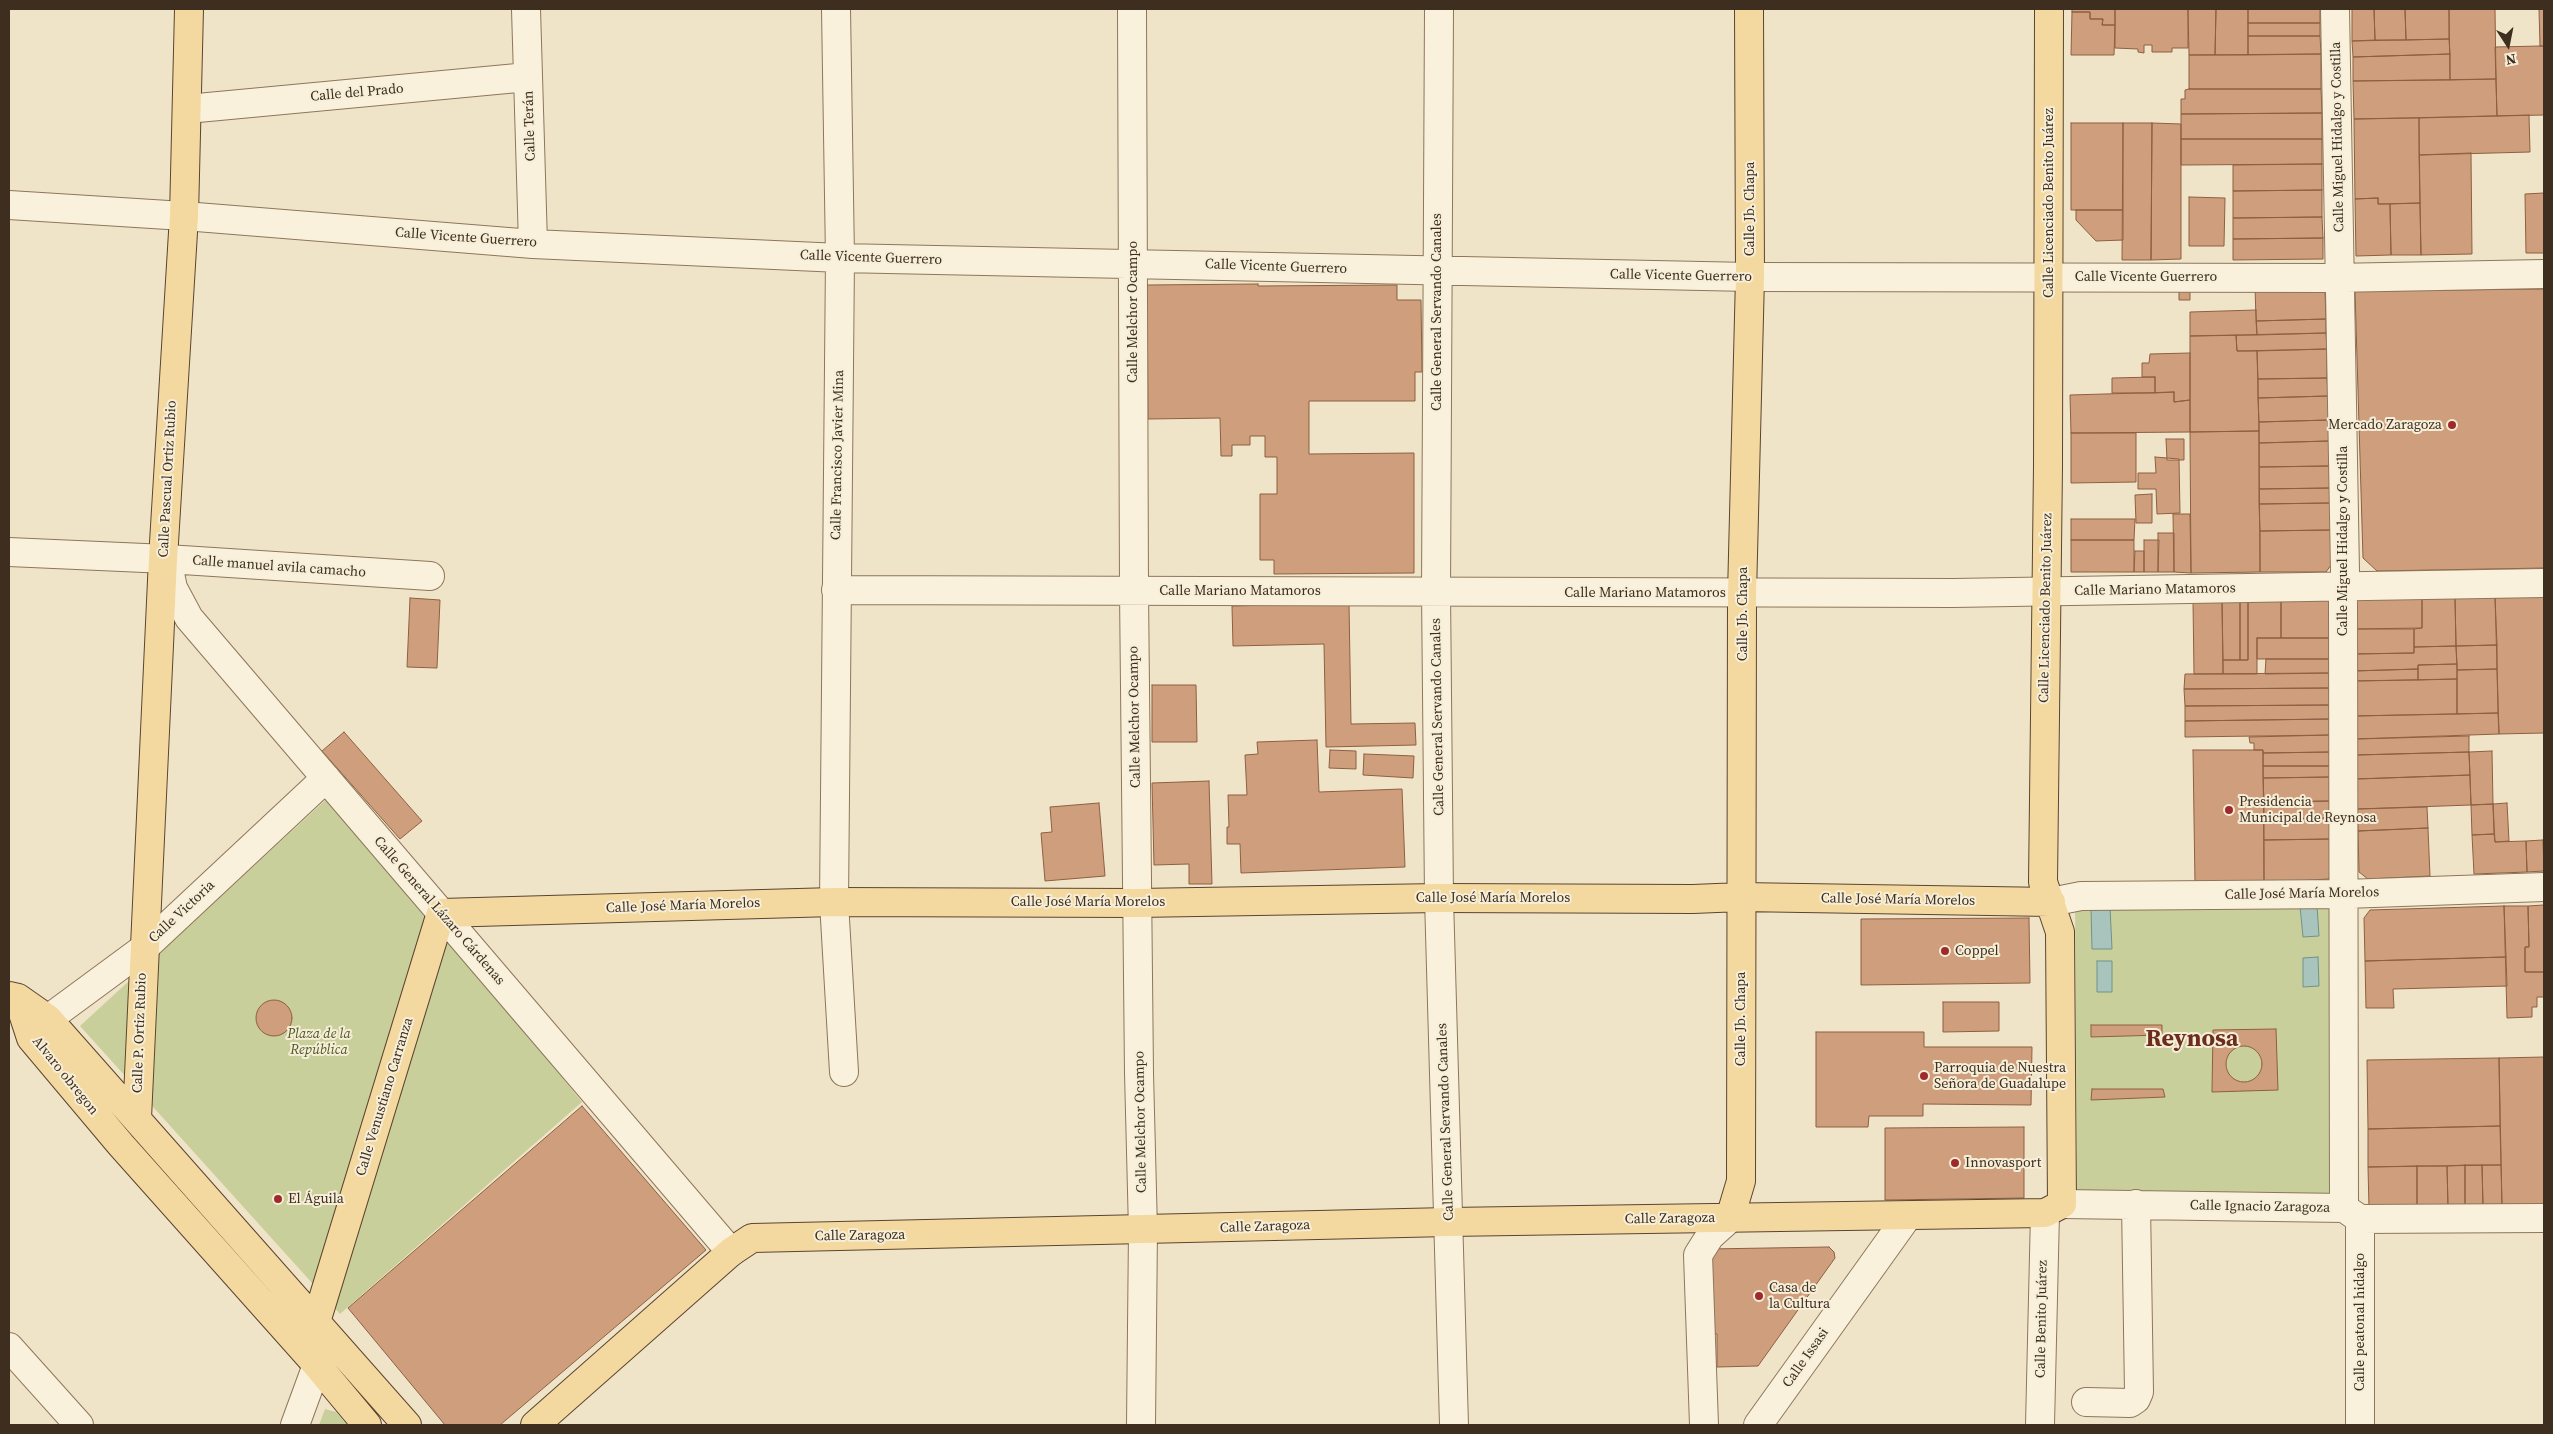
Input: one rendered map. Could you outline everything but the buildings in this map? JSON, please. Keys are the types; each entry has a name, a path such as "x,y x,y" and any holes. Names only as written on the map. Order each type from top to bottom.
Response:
{"main road":[{"name":"Calle Pascual Ortiz Rubio","path":"143,949 184,216 189,9"},
{"name":"Calle Jb. Chapa","path":"1730,1218 1741,1181 1742,594 1750,277 1748,9"},
{"name":"Calle Licenciado Benito Juárez","path":"2049,9 2047,593 2043,882 2052,902 2060,932 2054,1209"},
{"name":"Calle José María Morelos","path":"441,913 834,902 1137,902 1439,898 1693,900 1740,898 2052,902"},
{"name":"Calle Venustiano Carranza","path":"317,1365 316,1322 441,913"},
{"name":"Calle P. Ortiz Rubio","path":"137,1118 143,949"},
{"name":"Alvaro obregon","path":"14,997 40,1028 121,1145 317,1365 367,1425"},
{"name":"Alvaro obregon","path":"40,1028 137,1118 407,1425"},
{"name":"Calle Zaragoza","path":"536,1425 731,1252 752,1238 1448,1222 1906,1216 2054,1209"}],"street":[{"name":"Calle Terán","path":"526,9 533,244"},
{"name":"Calle Francisco Javier Mina","path":"836,9 840,258 834,902 844,1072"},
{"name":"Calle Melchor Ocampo","path":"1132,9 1134,591 1143,1230 1141,1425"},
{"name":"Calle General Servando Canales","path":"1439,9 1436,591 1439,898 1454,1425"},
{"name":"Calle Miguel Hidalgo y Costilla","path":"2335,9 2340,277 2345,894 2352,1214"},
{"name":"Calle del Prado","path":"187,109 528,77"},
{"name":"Calle Vicente Guerrero","path":"9,205 184,216 533,244 840,258 1132,263 1437,272 1750,277 2340,277 2544,274"},
{"name":"Calle manuel avila camacho","path":"9,552 165,559 430,576"},
{"name":"Calle General Lázaro Cárdenas","path":"165,559 173,588 188,618 731,1252"},
{"name":"Calle Mariano Matamoros","path":"836,590 1436,591 1742,594 2047,593 2343,585 2544,583"},
{"name":"Calle Victoria","path":"40,1028 143,949 326,778"},
{"name":"Calle José María Morelos","path":"2052,902 2081,896 2345,894 2544,887"},
{"name":"Calle Ignacio Zaragoza","path":"2054,1209 2136,1204 2352,1214 2544,1218"},
{"path":"2086,1402 2130,1403 2136,1399 2139,1392 2136,1204"},
{"name":"Calle Benito Juárez","path":"2040,1425 2054,1209"},
{"name":"Calle peatonal hidalgo","path":"2352,1214 2360,1425"},
{"name":"Calle Issasi","path":"1758,1425 1906,1216"},
{"path":"1704,1425 1698,1255 1710,1236 1730,1218"},
{"path":"9,1347 79,1425"},
{"name":"Calle Venustiano Carranza","path":"295,1425 317,1365"}],"green space":[{"name":"Plaza de la República","path":"331,795 582,1102 340,1314 80,1026"},
{"path":"2333,902 2334,1195 2077,1196 2075,903"},
{"path":"325,1409 336,1412 347,1425 319,1425"}],"water":[{"path":"2300,906 2317,906 2319,936 2303,937"},
{"path":"2110,907 2112,949 2092,949 2091,908"},
{"path":"2318,957 2319,986 2303,987 2303,958"},
{"path":"2097,961 2112,961 2112,992 2097,992"}],"place":[{"name":"Mercado Zaragoza","path":"2452,425"},
{"name":"Presidencia Municipal de Reynosa","path":"2229,810"},
{"name":"Coppel","path":"1945,951"},
{"name":"Parroquia de Nuestra Señora de Guadalupe","path":"1924,1076"},
{"name":"Innovasport","path":"1955,1163"},
{"name":"El Águila","path":"278,1199"},
{"name":"Casa de la Cultura","path":"1759,1296"}],"district":[{"name":"Reynosa","path":"2192,1040"}]}
